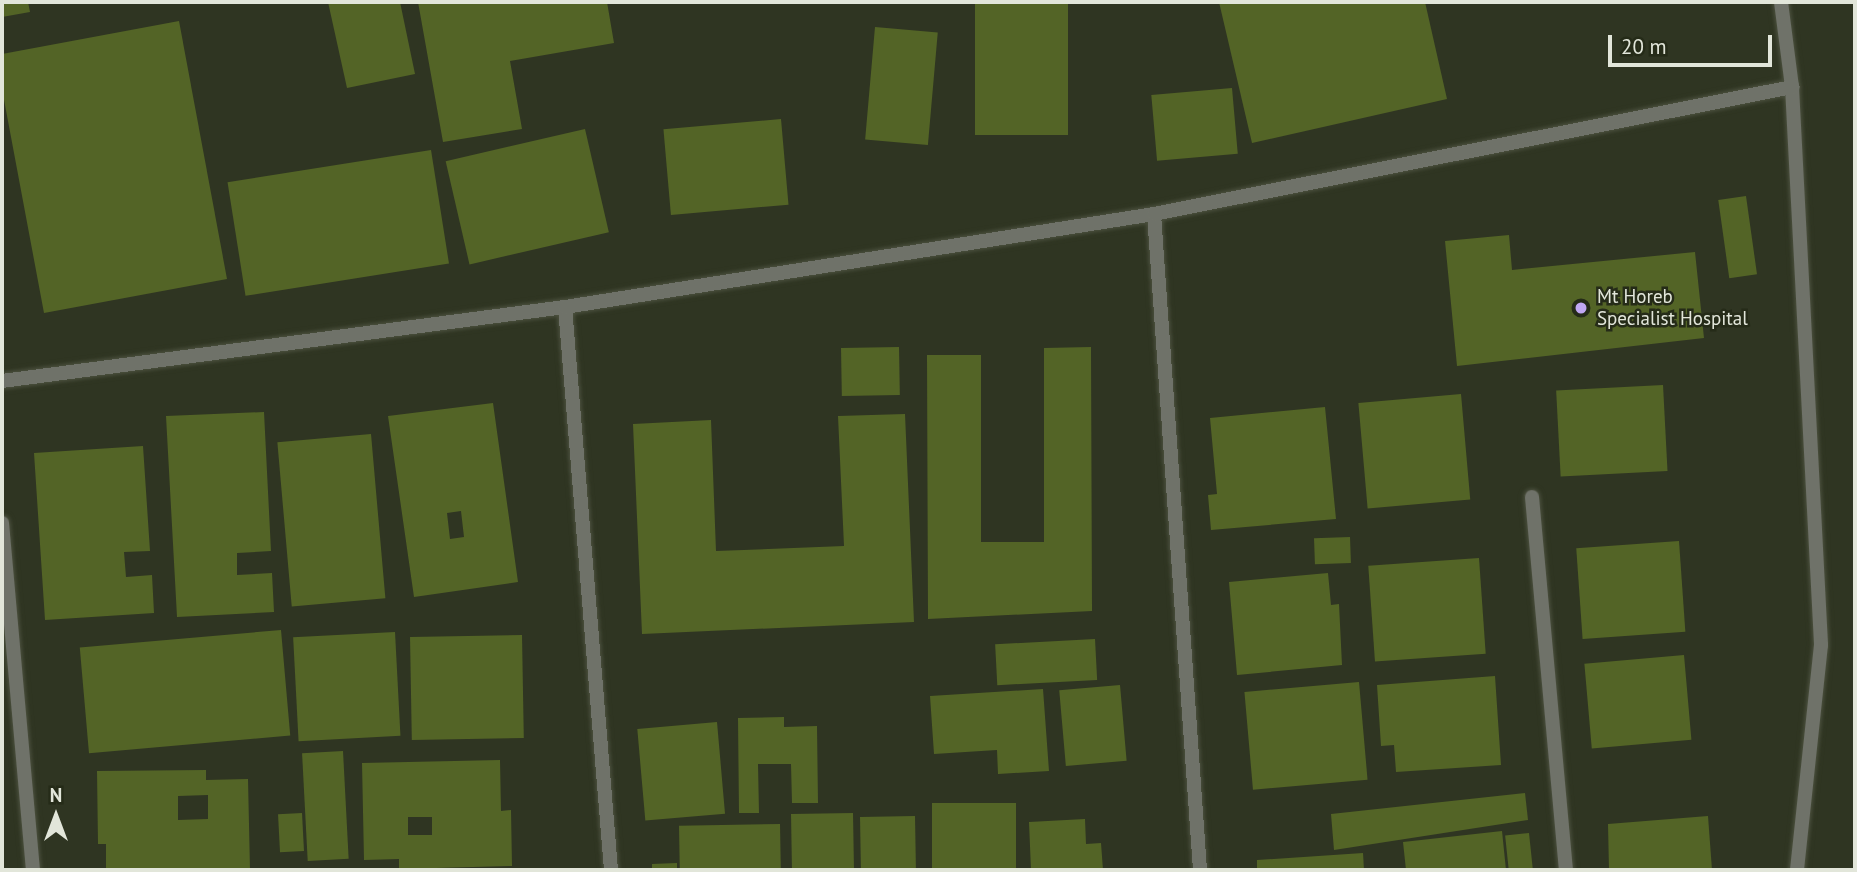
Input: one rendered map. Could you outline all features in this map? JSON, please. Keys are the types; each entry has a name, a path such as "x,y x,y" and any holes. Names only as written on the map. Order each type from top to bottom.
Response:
{"street":[{"path":"1781,2 1792,87 1821,645 1797,870"},
{"path":"2,381 565,307 1154,214 1792,87"},
{"path":"1154,214 1200,870"},
{"path":"565,307 611,870"},
{"path":"1532,497 1566,870"},
{"path":"2,523 33,870"}],"building":[{"path":"2,2 28,2 30,12 2,17"},
{"path":"328,2 400,2 415,74 347,88"},
{"path":"418,2 607,2 614,43 510,61 522,129 443,142"},
{"path":"975,2 1068,2 1068,135 975,135"},
{"path":"1219,2 1425,2 1447,99 1252,143"},
{"path":"179,21 227,279 44,313 2,89 2,54"},
{"path":"875,27 938,32 928,145 865,140"},
{"path":"1232,88 1238,154 1157,161 1151,95"},
{"path":"781,119 788,205 671,215 663,129"},
{"path":"585,129 609,232 470,264 446,161"},
{"path":"431,150 449,264 246,296 228,182"},
{"path":"1746,196 1757,274 1729,278 1718,200"},
{"path":"1509,235 1512,270 1695,252 1704,338 1457,366 1445,241"},
{"path":"899,347 900,395 842,396 841,348"},
{"path":"1091,347 1092,611 928,619 927,355 981,355 981,542 1044,542 1044,348"},
{"path":"1663,385 1668,471 1561,476 1556,391"},
{"path":"1461,394 1470,500 1368,509 1358,403"},
{"path":"493,403 518,582 414,597 388,416","holes":["461,511 464,537 450,539 447,513"]},
{"path":"1325,407 1336,519 1211,530 1208,495 1217,494 1210,418"},
{"path":"264,412 271,551 237,553 237,575 272,573 274,612 177,617 166,416"},
{"path":"905,414 914,622 642,634 633,424 711,420 716,551 844,546 838,416"},
{"path":"371,434 385,598 292,607 277,442"},
{"path":"143,446 150,551 124,552 126,577 152,575 154,613 45,620 34,453"},
{"path":"1350,537 1351,563 1315,564 1314,538"},
{"path":"1679,541 1685,632 1583,639 1576,548"},
{"path":"1479,558 1486,654 1375,662 1368,566"},
{"path":"1328,573 1331,605 1339,604 1342,665 1237,675 1229,582"},
{"path":"281,630 290,736 89,753 80,648"},
{"path":"395,632 400,736 299,741 293,637"},
{"path":"522,635 524,738 412,740 410,637"},
{"path":"1095,639 1097,680 997,685 995,644"},
{"path":"1684,655 1691,740 1592,748 1584,664"},
{"path":"1495,676 1501,765 1396,772 1394,745 1381,746 1377,685"},
{"path":"1359,682 1368,780 1253,790 1244,692"},
{"path":"1120,685 1127,761 1066,766 1059,690"},
{"path":"1043,689 1049,771 998,774 997,750 934,754 930,696"},
{"path":"784,717 784,727 817,726 818,803 792,803 791,764 758,764 759,813 739,813 738,718"},
{"path":"717,722 725,814 645,821 637,729"},
{"path":"343,751 349,859 308,861 302,753"},
{"path":"500,760 501,811 511,810 512,866 399,869 399,859 364,860 362,763","holes":["408,817 432,817 432,835 408,835"]},
{"path":"206,770 206,780 248,779 250,870 106,870 106,844 98,844 97,771","holes":["208,795 208,819 178,820 178,796"]},
{"path":"1525,793 1528,820 1334,850 1331,814"},
{"path":"932,803 1016,803 1016,870 932,870"},
{"path":"302,813 304,851 280,852 278,814"},
{"path":"853,813 854,870 792,870 791,814"},
{"path":"915,816 916,870 861,870 860,817"},
{"path":"1708,816 1712,870 1609,870 1608,824"},
{"path":"1085,819 1086,844 1101,843 1103,870 1031,870 1029,822"},
{"path":"780,824 781,870 680,870 679,826"},
{"path":"1502,831 1506,870 1406,870 1403,842"},
{"path":"1529,833 1533,870 1509,870 1505,836"},
{"path":"1363,853 1364,870 1257,870 1257,860"},
{"path":"677,863 677,870 652,870 652,864"}],"place":[{"name":"Mt Horeb Specialist Hospital","path":"1581,308"}]}
